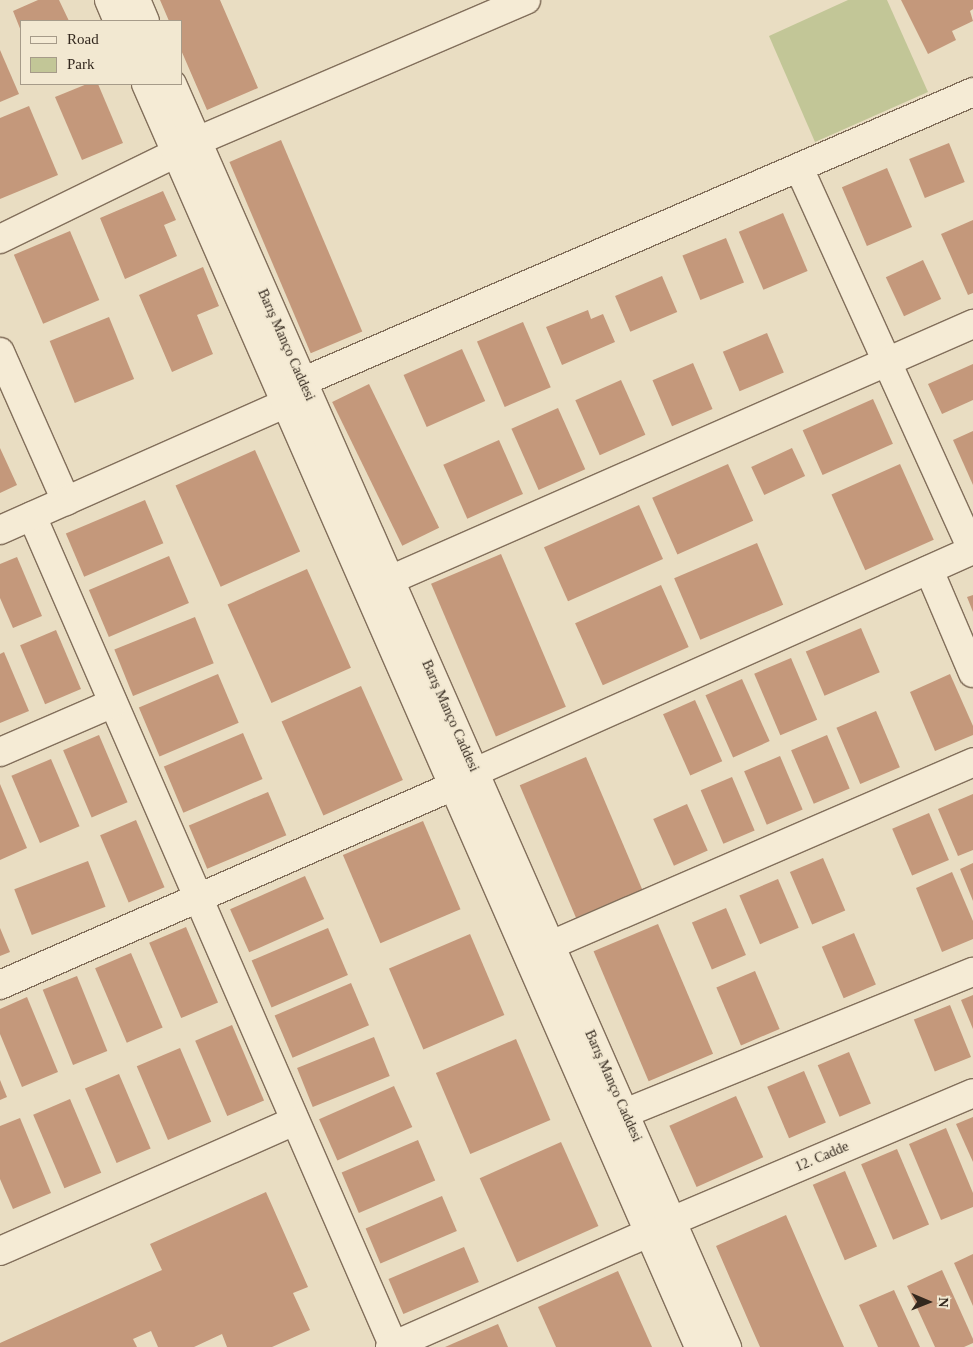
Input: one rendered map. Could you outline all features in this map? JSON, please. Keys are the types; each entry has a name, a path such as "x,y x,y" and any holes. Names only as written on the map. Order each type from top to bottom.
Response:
{"street":[{"path":"109,0 118,20"},
{"path":"136,0 145,20"},
{"path":"0,240 186,147 517,2"},
{"name":"Barış Manço Caddesi","path":"147,85 186,147 302,382 390,580 464,779 551,945 625,1113 699,1347"},
{"name":"Barış Manço Caddesi","path":"172,85 186,147 285,404 464,779 661,1227 728,1347"},
{"path":"302,382 973,92"},
{"path":"0,985 464,779 972,550 798,168"},
{"path":"390,580 973,324"},
{"path":"0,352 66,501"},
{"path":"0,530 285,404"},
{"path":"32,516 392,1346"},
{"path":"929,570 973,673"},
{"path":"0,752 113,702"},
{"path":"551,945 973,762"},
{"path":"625,1113 973,972"},
{"name":"12. Cadde","path":"392,1346 661,1227 973,1093"},
{"path":"0,1251 295,1121"}],"green space":[{"path":"848,0 887,0 928,92 815,142 769,36"}],"building":[{"path":"38,0 59,0 69,20 20,20 20,28 13,11"},
{"path":"160,0 220,0 258,88 207,110 182,52 182,20 169,20"},
{"path":"901,0 973,0 973,9 970,11 973,21 952,31 956,40 928,54"},
{"path":"0,50 19,94 0,102"},
{"path":"85,85 98,85 123,143 82,160 55,97"},
{"path":"29,106 58,175 0,199 0,118"},
{"path":"281,140 362,331 311,353 229,162"},
{"path":"949,143 965,182 925,198 909,159"},
{"path":"887,168 912,227 867,246 842,187"},
{"path":"163,191 176,220 164,225 177,256 125,279 100,218"},
{"path":"783,213 808,271 763,290 739,232"},
{"path":"973,220 973,293 968,295 941,234"},
{"path":"70,231 99,300 43,324 14,255"},
{"path":"726,238 744,283 700,300 682,256"},
{"path":"923,260 941,299 904,316 886,277"},
{"path":"203,267 219,306 197,315 213,354 172,372 139,295"},
{"path":"662,276 677,312 630,332 615,296"},
{"path":"588,310 591,319 603,314 615,342 562,365 546,327"},
{"path":"109,317 134,379 75,403 50,341"},
{"path":"523,322 551,387 505,407 477,342"},
{"path":"767,333 784,373 740,391 723,352"},
{"path":"462,349 485,401 427,427 404,375"},
{"path":"693,363 713,409 672,426 652,380"},
{"path":"973,364 973,400 942,414 928,384"},
{"path":"621,380 645,435 600,455 575,400"},
{"path":"369,384 439,528 402,546 332,402"},
{"path":"873,399 893,444 823,475 803,430"},
{"path":"558,408 585,469 539,490 511,429"},
{"path":"973,431 973,485 953,440"},
{"path":"499,440 523,494 467,519 443,465"},
{"path":"0,448 17,485 0,493"},
{"path":"792,448 805,476 764,495 751,467"},
{"path":"255,450 300,551 221,587 176,485"},
{"path":"728,464 753,521 677,554 652,498"},
{"path":"900,464 934,540 865,570 831,495"},
{"path":"145,500 163,543 84,577 66,534"},
{"path":"639,505 663,559 568,601 544,547"},
{"path":"757,543 783,605 700,640 674,578"},
{"path":"501,554 566,707 496,736 431,584"},
{"path":"169,556 189,603 109,637 89,590"},
{"path":"17,557 42,616 13,628 0,598 0,564"},
{"path":"307,569 351,668 271,703 228,604"},
{"path":"661,585 689,647 603,685 575,623"},
{"path":"973,595 973,612 967,597"},
{"path":"195,617 214,663 133,696 114,650"},
{"path":"861,628 880,672 825,696 806,651"},
{"path":"56,630 81,689 45,704 20,645"},
{"path":"4,652 29,711 0,723 0,654"},
{"path":"791,658 817,720 780,735 754,674"},
{"path":"218,674 239,723 160,756 139,708"},
{"path":"950,674 973,726 973,735 935,751 910,692"},
{"path":"742,679 770,741 733,757 705,695"},
{"path":"361,686 403,780 323,815 282,721"},
{"path":"695,700 722,761 690,775 663,714"},
{"path":"876,711 900,767 860,784 836,728"},
{"path":"243,733 263,779 183,813 164,767"},
{"path":"99,735 128,802 92,817 63,750"},
{"path":"827,735 850,788 814,804 791,750"},
{"path":"780,756 803,809 767,825 744,771"},
{"path":"586,757 642,890 576,918 520,785"},
{"path":"51,759 80,826 40,843 11,776"},
{"path":"732,777 755,830 723,844 701,790"},
{"path":"0,784 27,848 0,860"},
{"path":"268,792 286,835 207,869 189,826"},
{"path":"973,794 973,850 958,856 938,809"},
{"path":"687,804 708,851 674,866 653,819"},
{"path":"929,813 949,860 912,876 892,829"},
{"path":"136,820 165,887 129,902 100,835"},
{"path":"423,821 461,909 380,943 343,855"},
{"path":"823,858 845,910 812,925 790,872"},
{"path":"88,861 106,907 32,935 14,889"},
{"path":"973,863 973,901 960,869"},
{"path":"952,872 973,921 973,939 942,952 916,888"},
{"path":"305,876 324,919 249,952 230,909"},
{"path":"778,879 799,928 760,944 739,895"},
{"path":"726,908 746,955 712,969 692,922"},
{"path":"658,924 713,1054 649,1081 594,951"},
{"path":"186,927 218,1002 181,1018 149,943"},
{"path":"0,928 10,952 0,956"},
{"path":"328,928 348,975 272,1007 252,960"},
{"path":"854,933 876,985 844,998 822,947"},
{"path":"470,934 504,1015 423,1049 389,968"},
{"path":"131,953 163,1028 127,1043 95,968"},
{"path":"755,971 780,1029 741,1045 716,987"},
{"path":"77,976 107,1051 73,1065 43,990"},
{"path":"351,983 369,1025 293,1058 275,1015"},
{"path":"973,995 973,1029 961,1000"},
{"path":"27,997 58,1072 22,1087 0,1034 0,1009"},
{"path":"950,1005 971,1057 935,1072 914,1020"},
{"path":"232,1025 264,1100 227,1116 195,1041"},
{"path":"374,1037 390,1076 313,1107 297,1068"},
{"path":"516,1039 550,1120 470,1154 436,1073"},
{"path":"180,1048 211,1122 168,1140 137,1066"},
{"path":"849,1052 871,1104 840,1117 818,1065"},
{"path":"804,1071 826,1123 789,1138 767,1087"},
{"path":"119,1074 151,1149 117,1163 85,1088"},
{"path":"0,1080 7,1097 0,1100"},
{"path":"394,1086 412,1127 337,1160 319,1119"},
{"path":"736,1096 763,1157 697,1187 669,1126"},
{"path":"70,1099 101,1173 64,1188 33,1115"},
{"path":"973,1117 973,1162 956,1124"},
{"path":"20,1118 51,1193 13,1209 0,1179 0,1126"},
{"path":"946,1128 973,1193 973,1207 941,1220 909,1144"},
{"path":"418,1140 435,1181 359,1213 342,1172"},
{"path":"561,1142 598,1226 517,1262 480,1178"},
{"path":"897,1149 929,1224 893,1240 861,1164"},
{"path":"845,1171 877,1246 845,1260 813,1185"},
{"path":"266,1192 308,1287 293,1293 310,1330 272,1347 227,1347 222,1334 194,1347 158,1347 151,1331 133,1339 137,1347 0,1347 0,1343 162,1270 150,1244"},
{"path":"442,1196 457,1231 380,1263 366,1228"},
{"path":"786,1215 844,1347 760,1347 752,1329 716,1246"},
{"path":"464,1247 479,1282 403,1314 389,1279"},
{"path":"973,1254 973,1306 954,1263"},
{"path":"942,1270 973,1339 973,1343 964,1347 935,1347 907,1286"},
{"path":"618,1271 652,1347 556,1347 538,1307"},
{"path":"894,1290 920,1347 878,1347 859,1305"},
{"path":"498,1324 508,1347 445,1347"}]}
